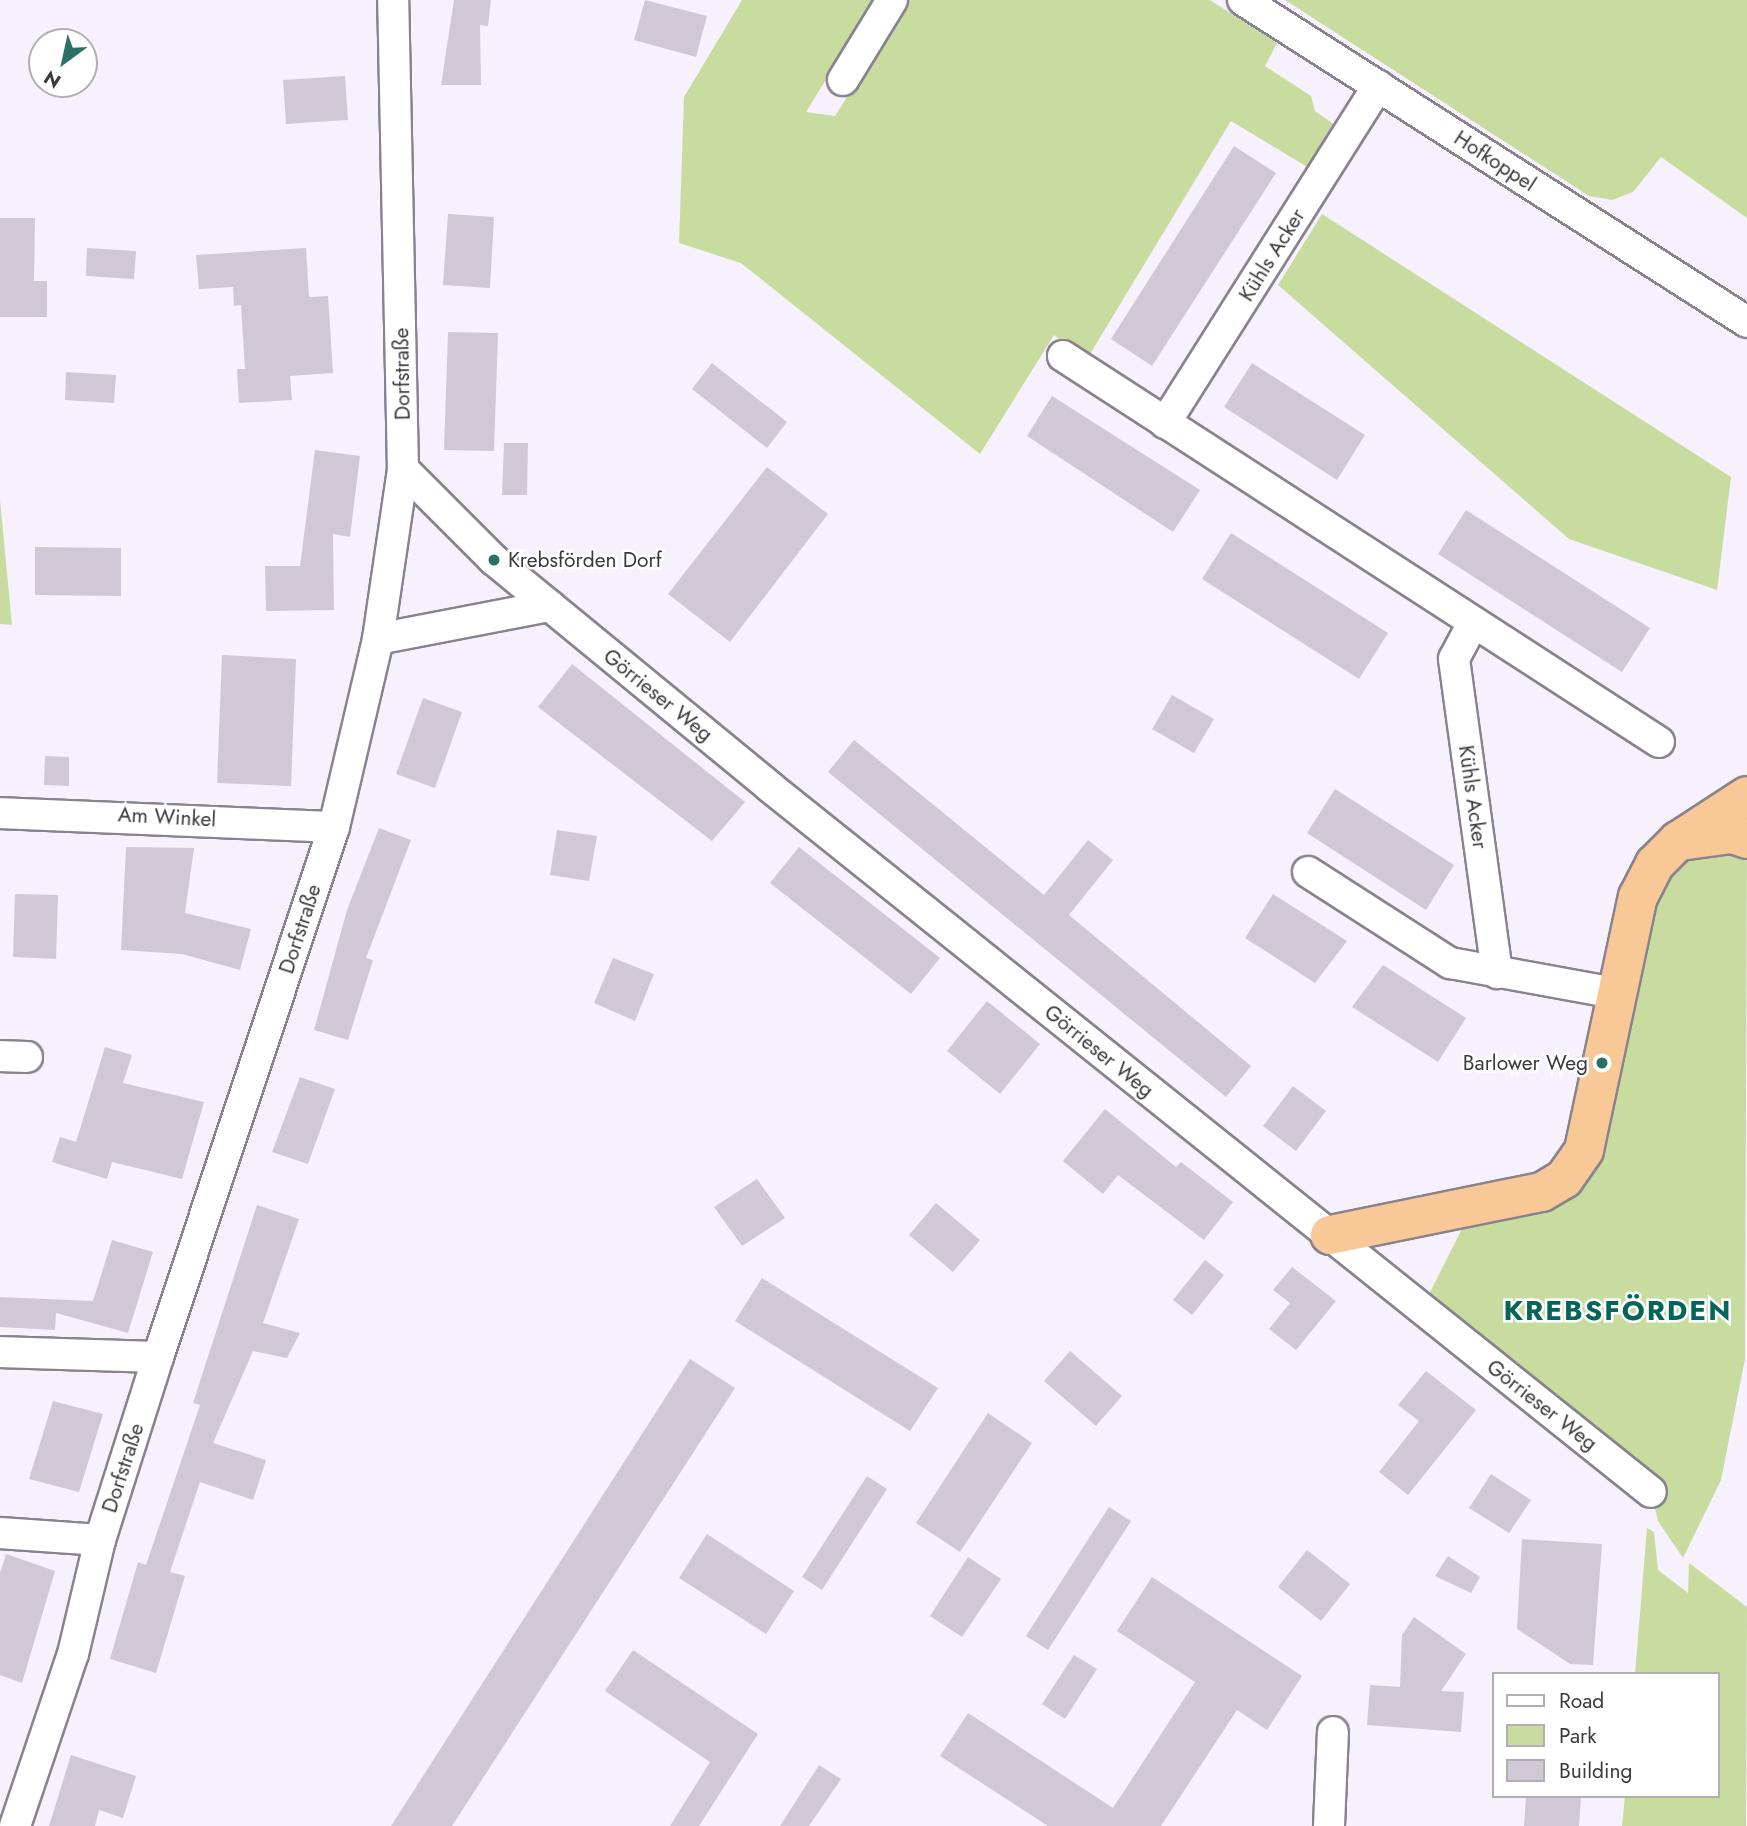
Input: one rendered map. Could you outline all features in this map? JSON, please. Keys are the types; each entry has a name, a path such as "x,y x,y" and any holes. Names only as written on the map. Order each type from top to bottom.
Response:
{"highway":[{"path":"1329,1235 1542,1192 1564,1179 1584,1150 1615,993 1638,897 1655,864 1678,841 1747,796"},
{"path":"1678,841 1732,834 1747,839"}],"street":[{"name":"Dorfstraße","path":"15,1826 73,1654 100,1540 158,1357 334,827 379,639 403,469 393,0"},
{"path":"843,80 892,0"},
{"name":"Hofkoppel","path":"1243,0 1747,322"},
{"name":"Kühls Acker","path":"1165,423 1378,86"},
{"path":"1063,356 1472,625 1659,743"},
{"name":"Görrieser Weg","path":"403,469 453,524 550,606 1651,1492"},
{"path":"379,639 550,606"},
{"name":"Kühls Acker","path":"1472,625 1454,659 1497,973"},
{"name":"Am Winkel","path":"0,813 334,827"},
{"path":"1308,872 1450,963 1615,993"},
{"path":"0,1352 158,1357"},
{"path":"0,1534 100,1540"},
{"path":"1329,1826 1333,1732"}],"green space":[{"path":"742,0 875,0 806,112 835,116 908,0 1210,0 1277,43 1265,66 1311,96 1315,111 1335,125 1309,168 1231,121 1087,359 1054,335 980,454 741,263 679,243 684,97"},
{"path":"1285,0 1747,0 1747,218 1661,157 1633,192 1612,200 1589,196"},
{"path":"1322,214 1731,477 1717,590 1569,539 1278,285"},
{"path":"0,500 12,625 0,624"},
{"path":"1747,839 1745,1359 1721,1480 1683,1558 1658,1521 1651,1492 1421,1310 1473,1207 1564,1179 1655,864"},
{"path":"1647,1528 1654,1532 1658,1570 1688,1593 1689,1563 1747,1607 1746,1826 1622,1826 1625,1798 1719,1798 1719,1672 1635,1672"}],"building":[{"path":"454,0 491,0 488,26 480,25 481,85 441,85"},
{"path":"645,0 707,16 696,57 634,40"},
{"path":"345,76 348,120 286,124 283,80"},
{"path":"1234,146 1276,173 1152,366 1111,339"},
{"path":"448,214 494,217 490,288 443,285"},
{"path":"0,218 35,218 34,281 47,281 47,317 0,317"},
{"path":"87,248 136,251 134,279 86,276"},
{"path":"306,248 309,297 328,296 333,373 290,376 292,400 239,403 237,369 245,369 241,305 234,306 233,287 199,289 196,255"},
{"path":"448,332 498,333 494,451 444,450"},
{"path":"712,363 787,422 767,448 692,389"},
{"path":"1252,363 1365,435 1337,480 1224,407"},
{"path":"66,372 116,375 114,403 65,400"},
{"path":"1052,396 1200,490 1173,532 1027,436"},
{"path":"504,443 528,443 527,495 502,495"},
{"path":"315,450 360,456 350,537 333,534 334,610 266,611 265,566 300,566"},
{"path":"767,467 828,514 730,642 668,594"},
{"path":"1466,510 1650,628 1622,672 1438,554"},
{"path":"1231,533 1388,633 1359,679 1202,579"},
{"path":"35,547 121,548 121,596 35,595"},
{"path":"222,655 296,659 291,786 217,783"},
{"path":"572,664 745,802 712,841 538,707"},
{"path":"1172,695 1214,719 1194,753 1152,729"},
{"path":"423,698 462,712 435,788 396,774"},
{"path":"854,740 1044,895 1088,840 1113,860 1069,915 1251,1066 1226,1097 828,772"},
{"path":"45,756 69,757 69,786 44,785"},
{"path":"1335,789 1454,865 1426,910 1307,833"},
{"path":"379,828 411,840 366,958 373,960 348,1040 314,1030 347,910"},
{"path":"557,830 597,836 589,881 550,875"},
{"path":"126,847 194,848 185,913 251,929 240,970 182,954 121,950"},
{"path":"799,847 940,958 911,994 770,883"},
{"path":"15,894 58,895 56,959 13,957"},
{"path":"1273,894 1347,941 1315,983 1245,938"},
{"path":"613,958 654,974 635,1021 594,1003"},
{"path":"1383,965 1466,1018 1438,1062 1352,1007"},
{"path":"987,1001 1040,1044 1000,1094 947,1051"},
{"path":"105,1047 132,1055 123,1083 204,1102 182,1179 112,1162 107,1179 52,1162 60,1137 76,1142"},
{"path":"300,1077 335,1089 308,1164 272,1152"},
{"path":"1293,1086 1326,1111 1296,1151 1263,1126"},
{"path":"1105,1109 1176,1167 1181,1162 1233,1202 1204,1240 1118,1175 1103,1194 1063,1161"},
{"path":"757,1179 785,1218 742,1246 714,1207"},
{"path":"936,1203 980,1240 953,1272 909,1235"},
{"path":"257,1205 299,1219 263,1323 300,1333 287,1358 253,1351 213,1443 266,1460 253,1500 200,1482 170,1572 185,1576 156,1673 110,1659 138,1562 146,1565 200,1405 193,1403"},
{"path":"112,1240 153,1252 128,1333 56,1313 55,1330 0,1327 0,1297 93,1301"},
{"path":"1205,1260 1224,1275 1192,1315 1173,1300"},
{"path":"1292,1267 1336,1301 1296,1350 1269,1329 1290,1303 1273,1290"},
{"path":"762,1278 938,1388 910,1431 735,1321"},
{"path":"1070,1351 1122,1396 1096,1426 1044,1381"},
{"path":"690,1359 735,1388 452,1826 391,1826"},
{"path":"1426,1371 1476,1410 1408,1495 1379,1472 1419,1421 1398,1405"},
{"path":"53,1401 103,1414 79,1492 29,1479"},
{"path":"988,1413 1032,1443 960,1552 916,1523"},
{"path":"1491,1474 1531,1500 1509,1533 1469,1508"},
{"path":"867,1476 887,1489 822,1590 802,1577"},
{"path":"1109,1507 1131,1521 1048,1650 1026,1636"},
{"path":"707,1534 794,1591 766,1634 679,1578"},
{"path":"1522,1539 1602,1544 1593,1665 1570,1664 1517,1629"},
{"path":"1307,1550 1350,1584 1321,1621 1278,1587"},
{"path":"6,1554 55,1571 22,1683 0,1675 0,1573"},
{"path":"1448,1556 1480,1577 1471,1593 1435,1576"},
{"path":"968,1557 1001,1579 962,1637 930,1616"},
{"path":"1152,1577 1302,1676 1267,1730 1237,1710 1161,1826 1048,1826 940,1756 968,1713 1113,1808 1195,1682 1117,1631"},
{"path":"1414,1617 1466,1654 1441,1691 1464,1692 1461,1732 1367,1725 1370,1685 1400,1687 1402,1635"},
{"path":"633,1650 758,1734 699,1826 670,1826 710,1762 605,1691"},
{"path":"1074,1655 1097,1669 1065,1719 1042,1704"},
{"path":"71,1755 136,1776 123,1818 99,1810 95,1826 49,1826"},
{"path":"819,1765 841,1779 809,1826 780,1826"},
{"path":"1526,1798 1581,1798 1579,1826 1524,1826"}],"place":[{"name":"Krebsförden Dorf","path":"494,560"},
{"name":"Barlower Weg","path":"1602,1063"}],"district":[{"name":"KREBSFÖRDEN","path":"1618,1311"}]}
